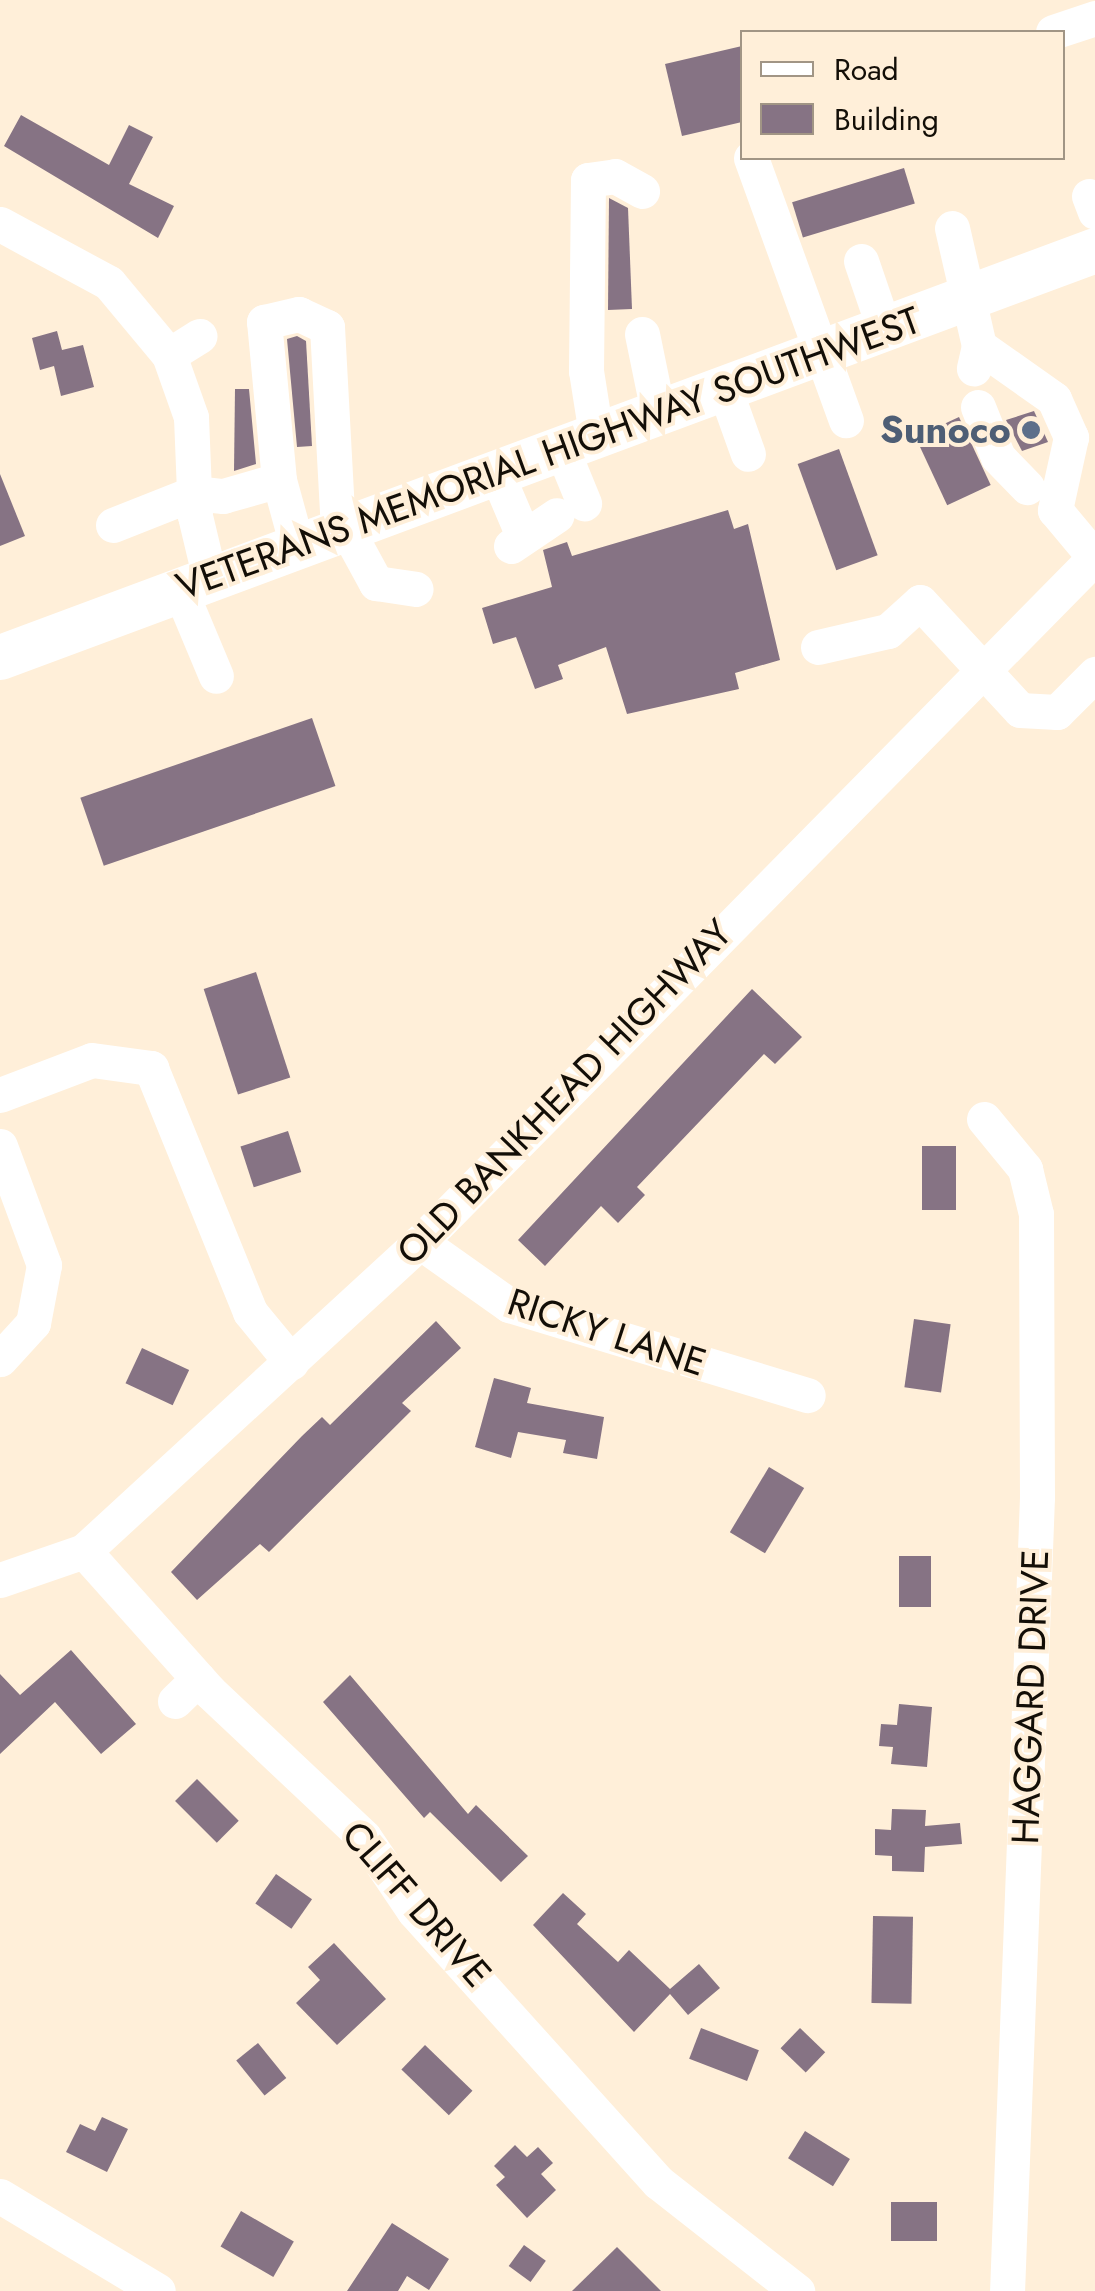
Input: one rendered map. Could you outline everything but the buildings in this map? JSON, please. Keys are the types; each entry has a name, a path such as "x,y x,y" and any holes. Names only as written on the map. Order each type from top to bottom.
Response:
{"main road":[{"name":"VETERANS MEMORIAL HIGHWAY SOUTHWEST","path":"0,657 970,296 1093,236"}],"street":[{"path":"1059,30 1095,18"},
{"path":"751,160 846,420"},
{"path":"496,472 516,538 570,509 586,370 588,180 615,176 642,191"},
{"path":"0,224 109,283 169,355 191,416 195,585 216,676"},
{"path":"952,228 970,296 976,357 1054,399 1071,437 1055,510 1095,557"},
{"path":"861,262 884,328"},
{"path":"327,535 327,326 299,314 264,322 279,480 327,535 376,583 416,589"},
{"path":"642,334 658,412"},
{"path":"169,355 198,336"},
{"path":"724,387 748,454"},
{"path":"978,407 998,457 1026,486"},
{"path":"113,525 194,493 222,496 279,480"},
{"name":"OLD BANKHEAD HIGHWAY","path":"0,1580 84,1551 420,1242 980,666 1095,557"},
{"path":"818,648 888,631 920,602 1020,710 1058,712 1095,674"},
{"path":"0,1095 92,1060 151,1068 250,1312 291,1362"},
{"name":"HAGGARD DRIVE","path":"984,1119 1025,1169 1036,1214 1037,1498 1007,2291"},
{"path":"0,1146 44,1266 33,1322 0,1359"},
{"name":"RICKY LANE","path":"420,1242 509,1305 808,1395"},
{"name":"CLIFF DRIVE","path":"84,1551 186,1690 364,1837 414,1911 658,2182 797,2291"},
{"path":"0,2196 158,2291"}],"place":[{"name":"Sunoco","path":"1031,430"}]}
